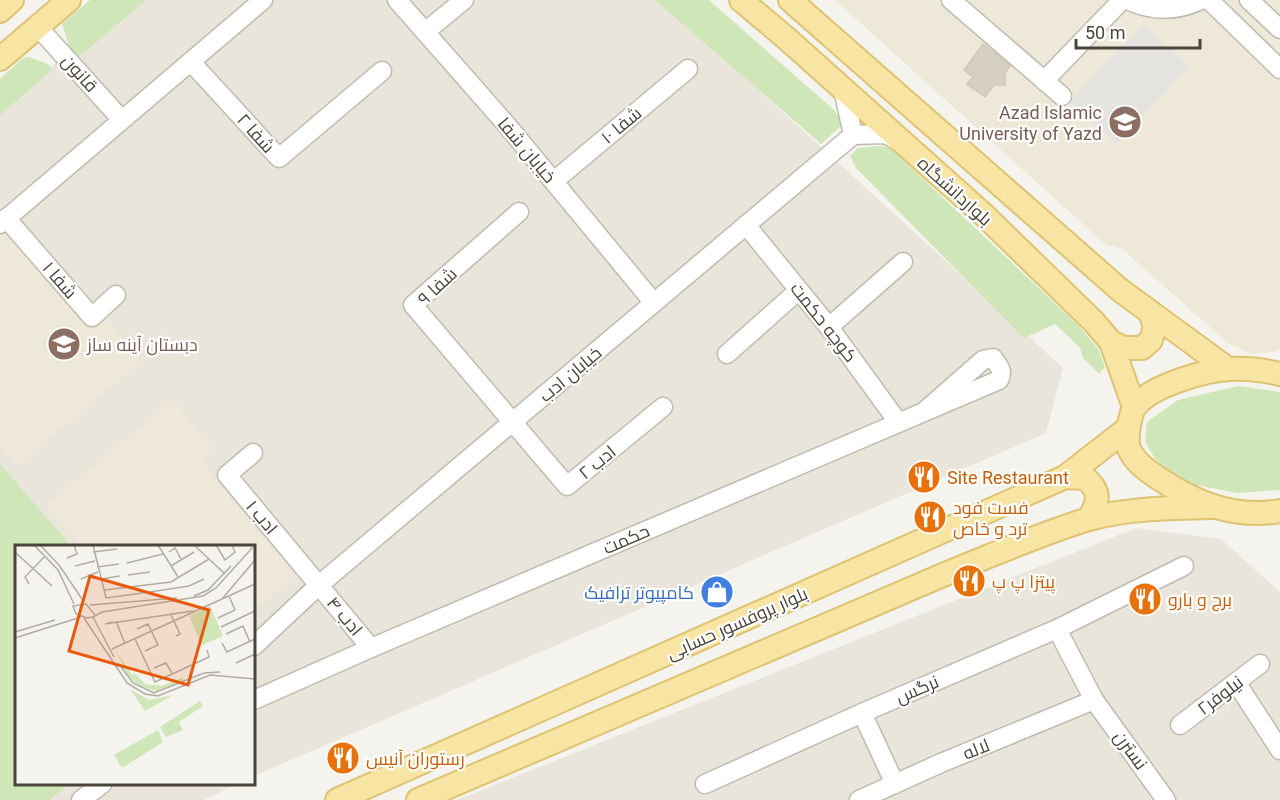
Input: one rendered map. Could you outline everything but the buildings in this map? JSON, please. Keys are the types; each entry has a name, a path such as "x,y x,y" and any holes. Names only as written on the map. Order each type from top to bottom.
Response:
{"main road":[{"path":"0,11 12,0"},
{"path":"0,59 69,0"},
{"name":"بلواردانشگاه","path":"741,0 984,215 1094,322 1111,342 1131,418 1130,451 1147,471 1183,495 1213,507"},
{"name":"بلواردانشگاه","path":"790,0 1120,290 1228,369"},
{"path":"1111,342 1124,348 1142,348 1151,340 1155,327 1150,312"},
{"path":"1257,369 1280,364"},
{"name":"بلوار پروفسور حسابی","path":"337,800 1065,477 1131,418 1156,390 1196,375 1228,369 1257,369"},
{"path":"1257,369 1280,374"},
{"path":"1065,477 1084,478 1095,490 1096,506 1089,519"},
{"path":"1213,507 1242,512 1280,526"},
{"name":"بلوار پروفسور حسابی","path":"418,800 950,572 1089,519 1142,509 1213,507"},
{"path":"1242,512 1280,511"}],"street":[{"path":"3,221 263,0"},
{"name":"خیابان شفا","path":"397,0 554,181 654,303"},
{"path":"425,32 464,0"},
{"path":"951,0 1062,96"},
{"path":"1044,81 1122,0"},
{"path":"1127,0 1139,6 1156,9 1174,9 1201,0"},
{"path":"1209,0 1280,69"},
{"path":"1249,0 1280,29"},
{"name":"قانون","path":"38,27 121,119"},
{"name":"شفا ۲","path":"191,62 279,158 382,71"},
{"name":"شفا ۱۰","path":"554,181 688,69"},
{"path":"843,89 853,135 885,134 903,143"},
{"name":"خیابان ادب","path":"255,645 319,585 853,135"},
{"name":"شفا ۹","path":"512,423 413,305 519,212"},
{"name":"شفا ۱","path":"3,221 92,317 116,296"},
{"name":"کوچه حکمت","path":"746,225 829,327 898,422"},
{"path":"829,327 903,262"},
{"path":"727,354 799,290"},
{"name":"حکمت","path":"255,700 999,380"},
{"name":"ادب ۲","path":"512,423 567,486 663,407"},
{"name":"ادب ۱","path":"253,453 226,475 319,585"},
{"name":"نرگس","path":"705,784 1057,629 1184,566"},
{"name":"ادب ۴","path":"319,585 371,648"},
{"path":"1057,629 1094,700"},
{"name":"نیلوفر۲","path":"1180,725 1260,664"},
{"path":"1236,682 1280,750"},
{"name":"لاله","path":"859,800 941,763 1094,700"},
{"name":"نسترن","path":"1094,700 1166,800"},
{"path":"862,713 895,784"},
{"path":"81,800 100,785"}],"shaded area":[{"path":"129,0 660,0 1063,368 1046,433 255,776 255,545 15,545 15,785 235,785 204,800 0,800 0,111"},
{"name":"Azad Islamic University of Yazd","path":"835,0 1280,0 1280,350 1251,354 1228,343 1122,249 1105,244"},
{"path":"1143,24 1189,67 1116,144 1070,101"},
{"name":"دبستان آینه ساز","path":"0,232 8,232 85,327 102,314 141,361 17,465 0,446"},
{"path":"173,401 212,449 200,460 295,575 255,609 255,545 82,545 47,505"},
{"path":"1136,528 1221,539 1280,592 1280,800 457,800"}],"green space":[{"path":"90,0 146,0 74,61 62,24"},
{"path":"655,0 709,0 834,110 841,126 821,144"},
{"path":"29,57 48,64 52,70 0,115 0,79 23,58"},
{"path":"889,147 1080,327 1099,350 1105,367 1099,374 1083,358 1080,348 1055,324 1024,338 856,168 850,156 858,148"},
{"path":"1238,386 1280,392 1280,490 1237,493 1191,484 1156,460 1145,442 1147,422 1178,400"},
{"path":"0,464 70,545 15,545 15,785 68,785 49,800 0,800"}],"place":[{"name":"Azad Islamic University of Yazd","path":"1125,122"},
{"name":"دبستان آینه ساز","path":"64,344"},
{"name":"Site Restaurant","path":"924,477"},
{"name":"فست فود ترد و خاص","path":"930,517"},
{"name":"پیتزا پ پ","path":"969,581"},
{"name":"کامپیوتر ترافیک","path":"717,592"},
{"name":"برج و بارو","path":"1145,599"},
{"name":"رستوران آنیس","path":"343,758"}]}
